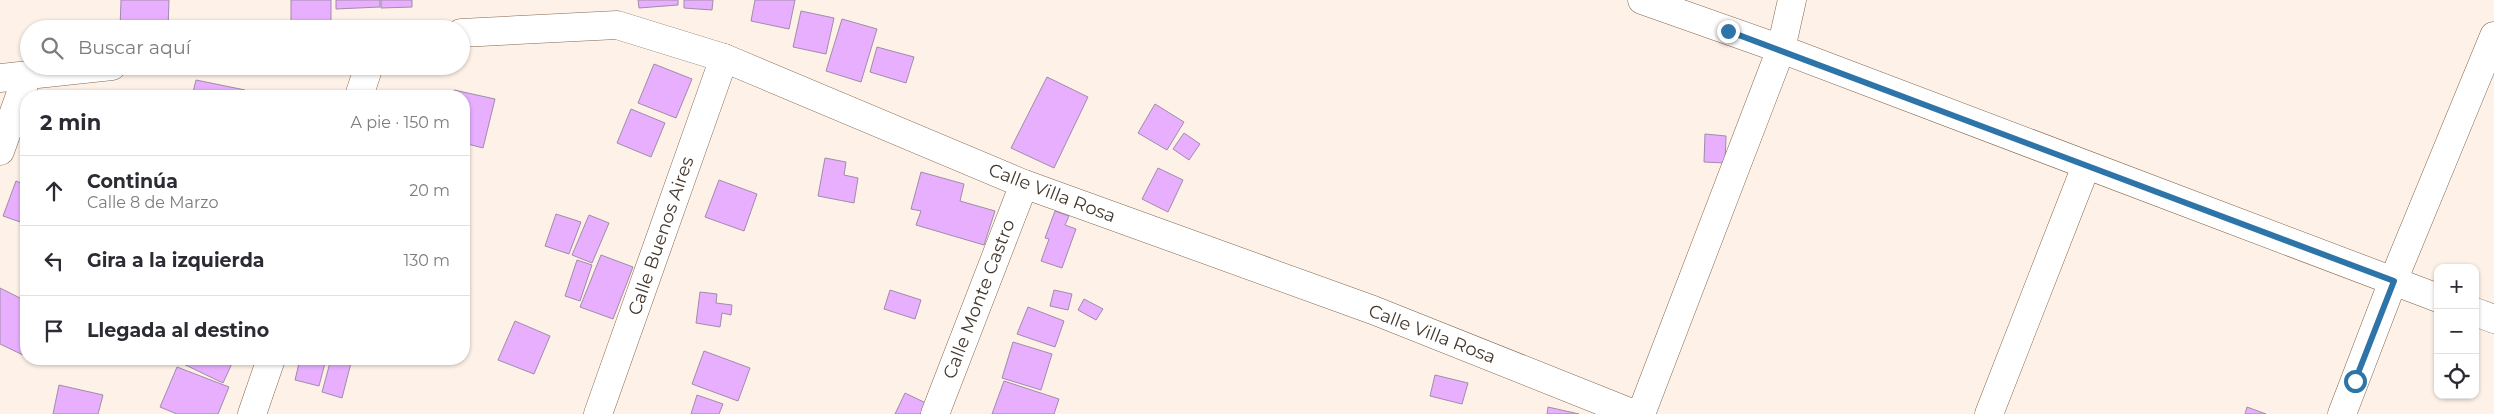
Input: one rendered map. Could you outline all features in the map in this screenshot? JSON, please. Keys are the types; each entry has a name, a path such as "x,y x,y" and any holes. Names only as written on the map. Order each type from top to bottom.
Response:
{"street":[{"path":"1642,0 1781,49 2434,296"},
{"path":"1641,414 1781,49 1792,0"},
{"name":"Calle Villa Rosa","path":"470,33 618,25 724,58 1024,184 1373,310 1634,414"},
{"path":"2342,414 2494,36"},
{"name":"Calle Buenos Aires","path":"598,414 724,58"},
{"path":"0,78 36,75"},
{"path":"361,90 366,75"},
{"path":"23,90 28,76"},
{"path":"0,151 20,97"},
{"path":"1989,414 2086,166"},
{"name":"Calle Monte Castro","path":"934,414 1024,184"},
{"path":"2479,313 2494,319"},
{"path":"252,414 269,365"}],"building":[{"path":"121,0 169,0 168,20 120,20"},
{"path":"291,0 331,0 331,20 291,20"},
{"path":"336,0 380,0 380,7 336,9"},
{"path":"381,0 412,0 412,7 381,8"},
{"path":"638,0 678,0 678,5 639,8"},
{"path":"684,0 713,0 712,10 684,8"},
{"path":"755,0 795,0 789,29 751,21"},
{"path":"801,11 834,18 826,54 793,47"},
{"path":"842,19 877,29 861,82 826,71"},
{"path":"877,47 914,57 906,83 870,72"},
{"path":"654,64 692,79 676,118 638,103"},
{"path":"1047,77 1088,97 1054,168 1011,148"},
{"path":"196,80 245,90 194,90"},
{"path":"470,94 495,99 483,148 470,145"},
{"path":"1155,104 1184,122 1167,150 1138,133"},
{"path":"631,109 665,123 651,157 617,143"},
{"path":"1184,133 1200,144 1189,160 1173,149"},
{"path":"1705,134 1726,136 1725,163 1704,162"},
{"path":"825,158 846,162 844,175 858,178 854,203 818,196"},
{"path":"1158,168 1183,180 1168,212 1142,199"},
{"path":"921,172 964,184 960,201 995,211 984,245 916,225 921,211 911,209"},
{"path":"719,180 757,194 744,231 705,217"},
{"path":"16,181 20,183 20,222 3,216"},
{"path":"1055,211 1069,216 1065,225 1076,229 1062,268 1041,261 1049,239 1045,238"},
{"path":"556,214 581,222 569,254 545,246"},
{"path":"589,215 609,223 592,263 572,255"},
{"path":"601,255 633,267 613,319 580,307"},
{"path":"577,260 592,265 580,301 565,296"},
{"path":"0,288 20,298 20,354 0,344"},
{"path":"890,290 921,300 915,319 884,309"},
{"path":"1054,290 1072,294 1068,310 1050,306"},
{"path":"700,292 717,294 716,303 732,305 731,315 722,313 720,327 696,323"},
{"path":"1084,299 1103,309 1096,320 1078,310"},
{"path":"1028,307 1064,321 1055,347 1017,334"},
{"path":"515,321 550,336 534,374 498,360"},
{"path":"1013,342 1052,354 1041,390 1002,378"},
{"path":"704,351 750,368 738,401 692,384"},
{"path":"186,365 231,365 223,383"},
{"path":"299,365 324,365 319,386 295,380"},
{"path":"329,365 350,365 342,398 322,392"},
{"path":"177,367 229,387 218,414 177,414 160,407"},
{"path":"1435,375 1468,383 1462,404 1430,396"},
{"path":"1004,381 1059,399 1054,414 992,414"},
{"path":"59,385 103,395 98,414 53,414"},
{"path":"905,393 932,406 928,414 895,414"},
{"path":"697,395 723,404 719,414 691,414"},
{"path":"1548,407 1579,414 1547,414"},
{"path":"2247,407 2266,414 2245,414"}],"route":[{"path":"1728,31 1781,49 2394,281 2355,381"}]}
